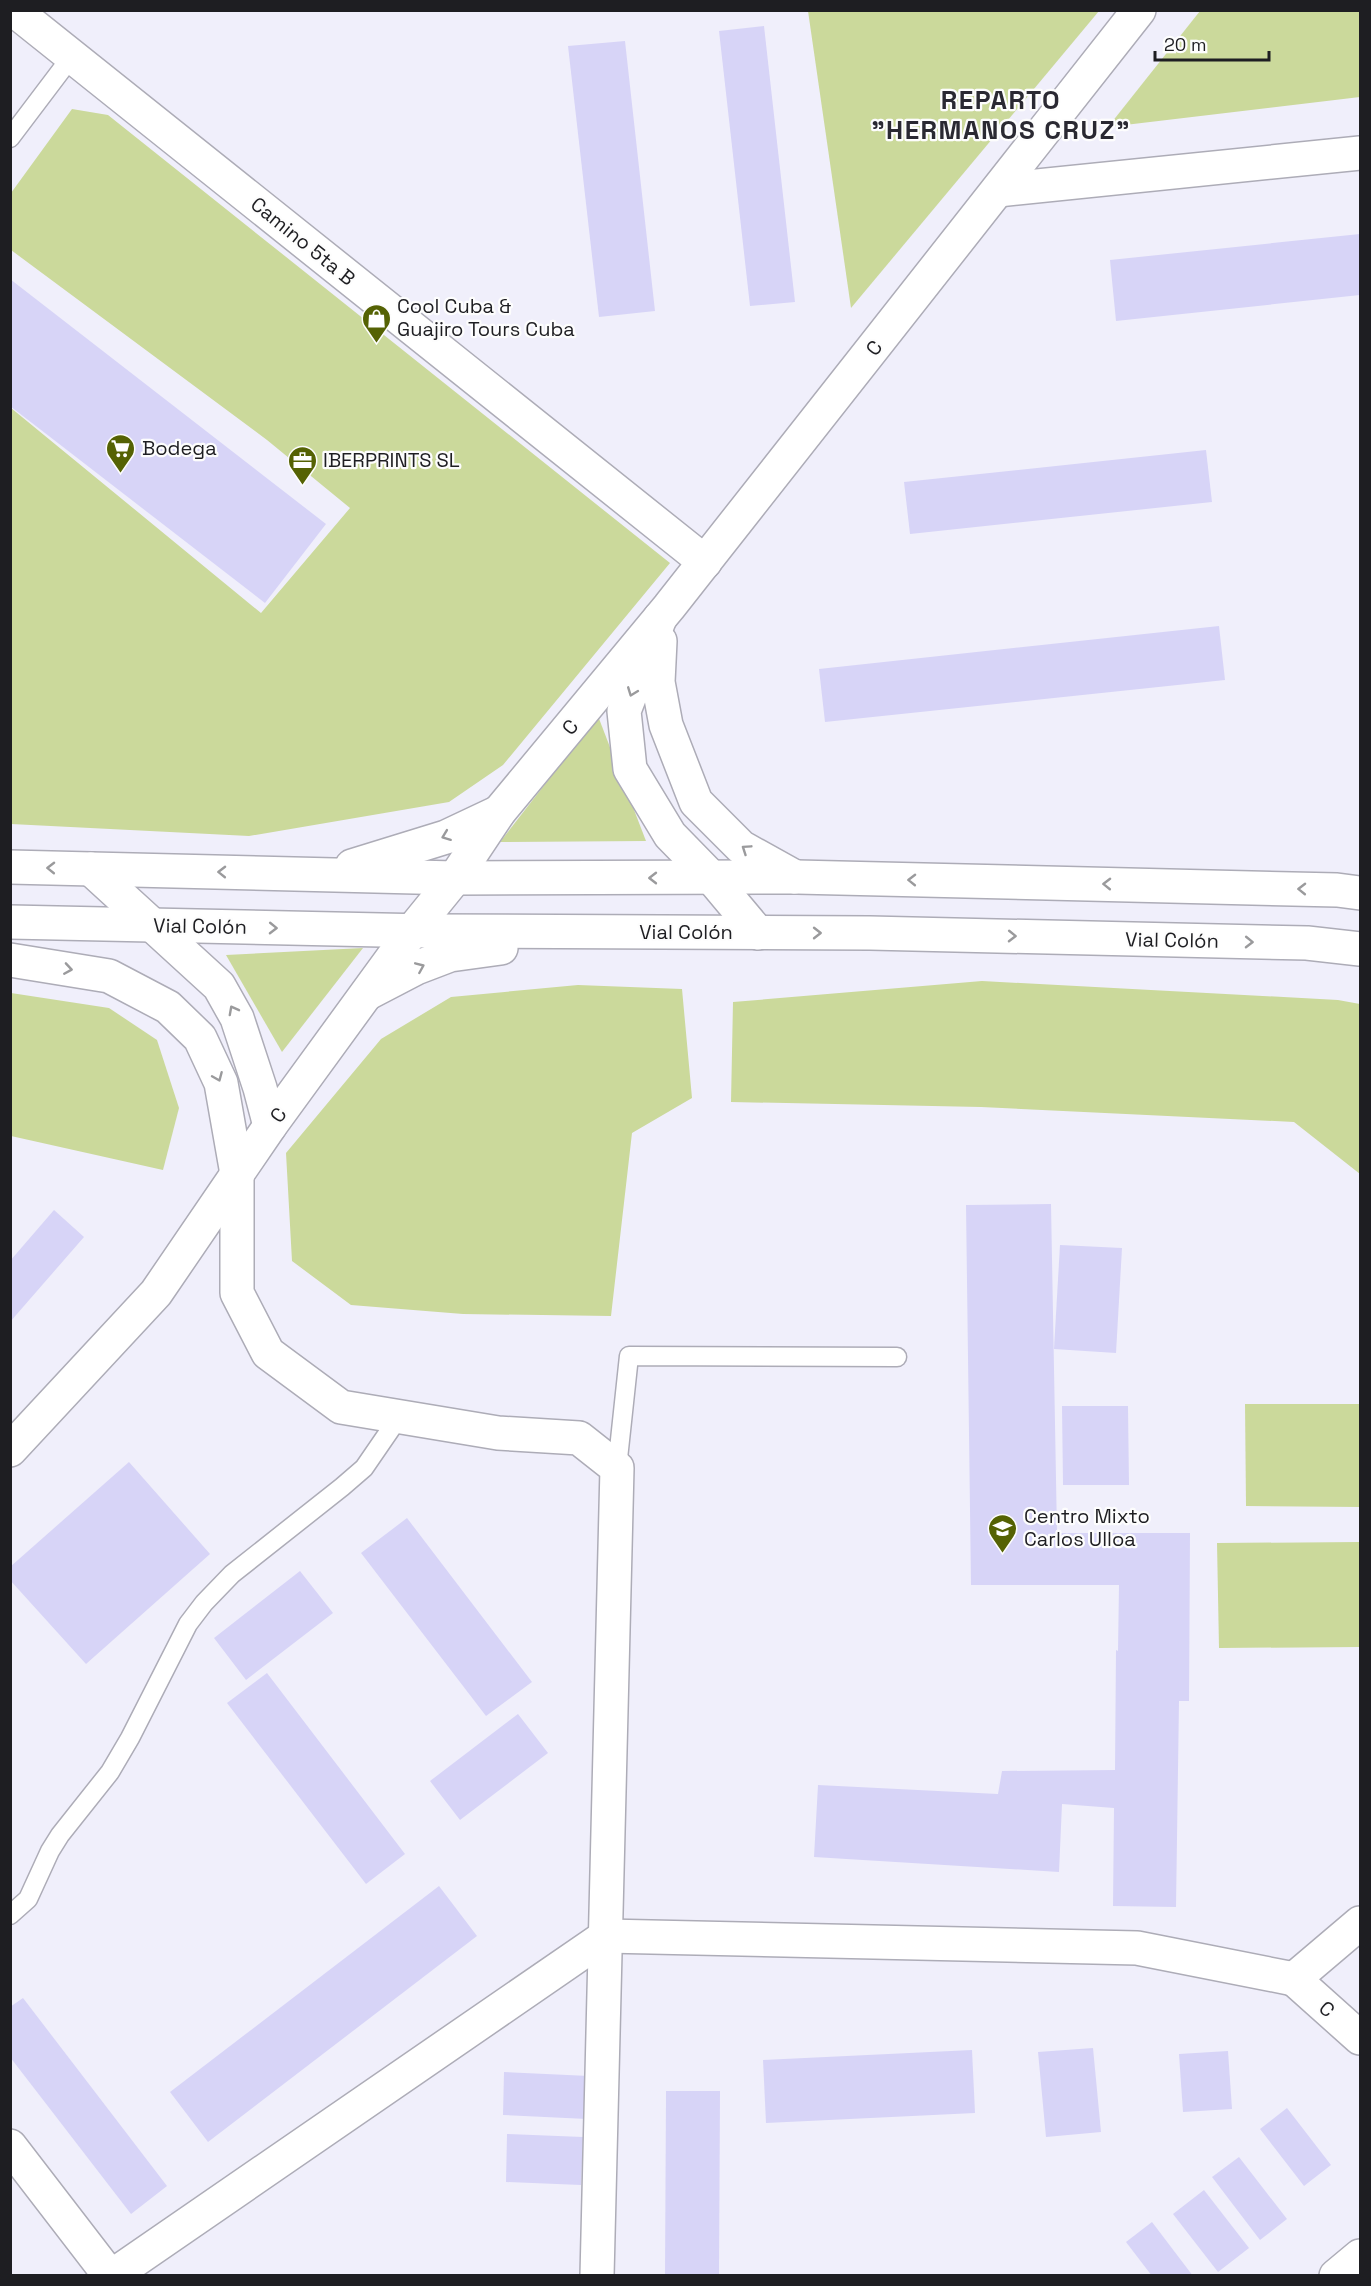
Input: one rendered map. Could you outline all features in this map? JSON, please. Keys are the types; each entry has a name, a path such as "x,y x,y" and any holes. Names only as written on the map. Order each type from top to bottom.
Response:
{"street":[{"name":"Camino 5ta B","path":"15,10 705,562"},
{"name":"C","path":"10,1450 156,1293 270,1126 412,931 455,878 499,812 705,562 1140,10"},
{"path":"998,190 1360,153"},
{"path":"660,618 658,682 666,725 696,802 741,847 797,878"},
{"path":"660,618 624,711 630,769 670,835 712,878 758,933"},
{"path":"322,875 446,837 499,812"},
{"path":"10,867 455,878 797,878 1337,890 1360,893"},
{"path":"91,869 219,986 237,1018 270,1126"},
{"name":"Vial Colón","path":"10,922 412,931 758,933 1307,943 1360,950"},
{"path":"368,993 416,968 450,956 619,932"},
{"path":"10,960 109,976 168,1007 200,1038 221,1083 237,1173 237,1293 268,1353 341,1407 498,1433 579,1438 617,1468 597,2276"},
{"path":"10,2146 111,2276 606,1936 1137,1948 1294,1979 1360,1923"},
{"name":"C","path":"1294,1979 1360,2038"},
{"path":"1336,2276 1360,2256"}],"lane":[{"path":"10,138 72,56"},
{"path":"617,1468 629,1356 897,1357"},
{"path":"10,1915 28,1899 60,1835 110,1772 130,1738 188,1624 204,1603 232,1574 364,1468 399,1417"}],"green space":[{"path":"808,11 1099,11 851,308"},
{"path":"1200,11 1360,11 1360,97 1108,127"},
{"path":"72,109 108,115 670,563 503,765 449,802 249,836 11,824 11,408 261,613 350,508 267,440 11,250 11,193"},
{"path":"598,716 646,841 500,842"},
{"path":"363,948 282,1052 226,955"},
{"path":"982,981 1338,1000 1360,1004 1360,1174 1294,1122 981,1107 731,1102 733,1002"},
{"path":"578,985 682,989 692,1098 632,1133 611,1316 463,1314 351,1305 292,1261 286,1153 381,1039 451,997"},
{"path":"11,993 109,1008 157,1040 179,1108 163,1170 11,1136"},
{"path":"1245,1404 1360,1404 1360,1507 1246,1506"},
{"path":"1360,1542 1360,1647 1219,1648 1217,1543"}],"building":[{"path":"764,26 795,302 750,306 719,31"},
{"path":"625,41 655,311 599,317 568,46"},
{"path":"1360,234 1360,295 1116,321 1110,260"},
{"path":"10,279 326,524 265,603 10,406"},
{"path":"1206,450 1212,502 910,534 904,482"},
{"path":"1219,626 1225,680 825,722 819,669"},
{"path":"1051,1204 1057,1533 1190,1533 1189,1701 1179,1701 1176,1907 1113,1906 1114,1808 1062,1804 1059,1872 814,1857 818,1785 998,1794 1002,1771 1115,1770 1119,1585 971,1585 966,1205"},
{"path":"54,1210 84,1237 10,1322 10,1261"},
{"path":"1060,1245 1122,1248 1116,1353 1054,1349"},
{"path":"1062,1406 1128,1406 1129,1485 1063,1485"},
{"path":"129,1462 210,1554 86,1664 10,1580 10,1567"},
{"path":"407,1518 532,1682 486,1716 361,1553"},
{"path":"300,1571 333,1613 246,1680 214,1638"},
{"path":"267,1673 405,1854 366,1884 227,1703"},
{"path":"518,1714 548,1753 460,1820 430,1781"},
{"path":"439,1886 477,1936 208,2142 170,2092"},
{"path":"23,1998 167,2186 131,2214 10,2057 10,2007"},
{"path":"1093,2048 1101,2132 1046,2137 1038,2052"},
{"path":"972,2050 975,2113 766,2123 763,2060"},
{"path":"1228,2051 1232,2109 1183,2112 1179,2054"},
{"path":"504,2072 589,2076 587,2119 503,2115"},
{"path":"666,2091 720,2091 719,2276 665,2276"},
{"path":"1287,2108 1331,2165 1304,2186 1260,2129"},
{"path":"507,2134 583,2137 581,2185 506,2182"},
{"path":"1239,2157 1287,2219 1260,2240 1212,2177"},
{"path":"1204,2190 1249,2248 1218,2272 1173,2214"},
{"path":"1152,2222 1193,2276 1152,2276 1126,2242"}],"place":[{"name":"Cool Cuba & Guajiro Tours Cuba","path":"376,344"},
{"name":"Bodega","path":"121,474"},
{"name":"IBERPRINTS SL","path":"302,486"},
{"name":"Centro Mixto Carlos Ulloa","path":"1003,1554"}],"district":[{"name":"REPARTO \"HERMANOS CRUZ\"","path":"1001,115"}]}
